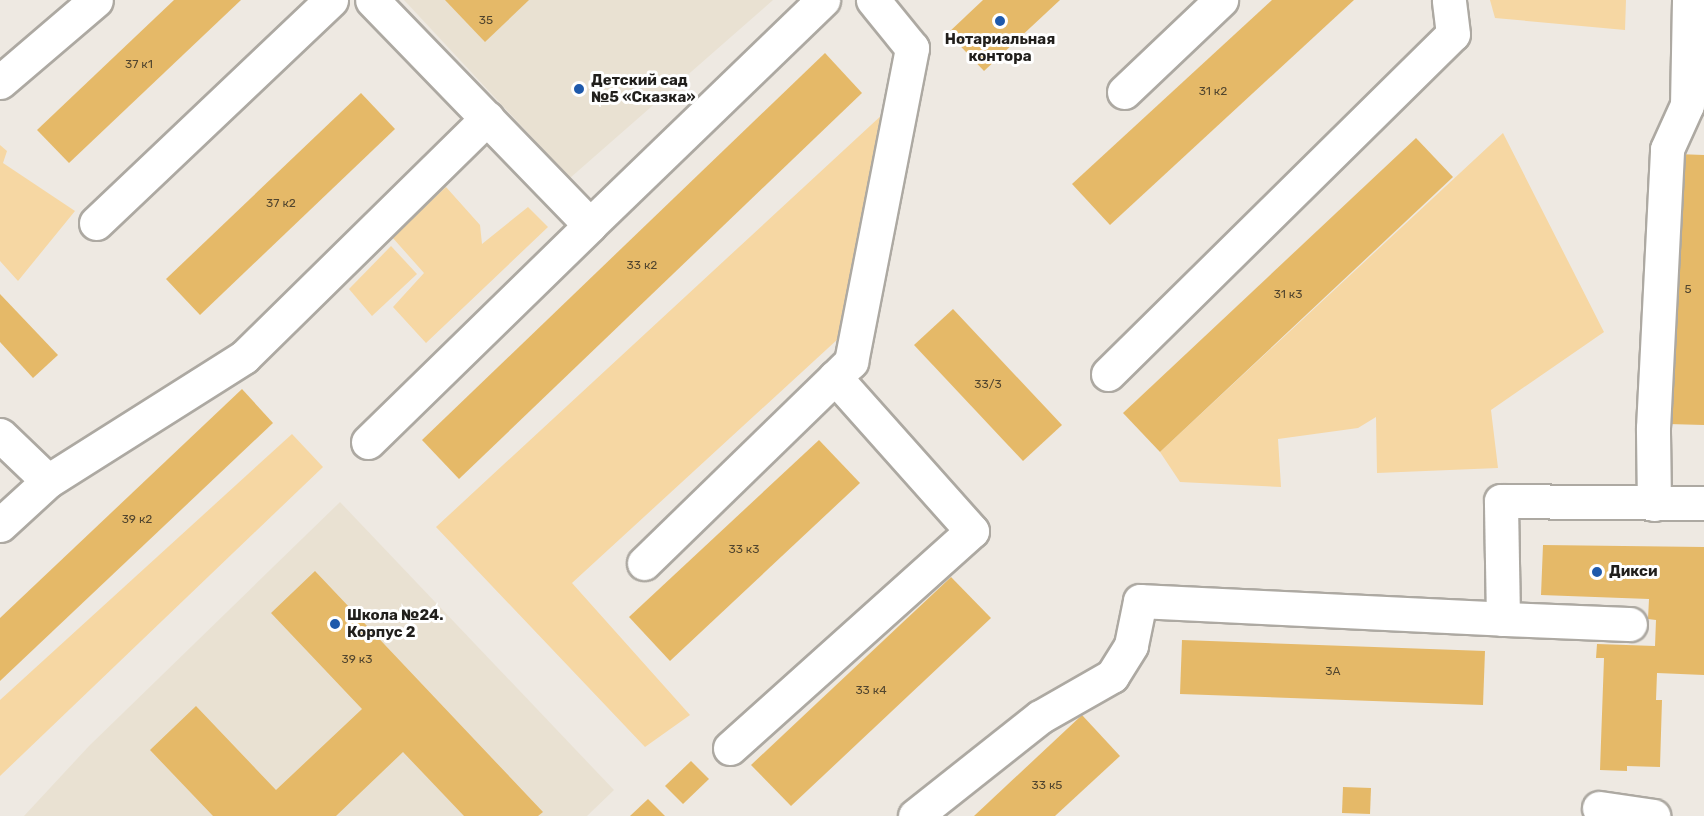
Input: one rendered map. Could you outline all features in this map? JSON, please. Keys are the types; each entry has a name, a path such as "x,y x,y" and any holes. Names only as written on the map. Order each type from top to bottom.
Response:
{"lane":[{"path":"0,82 96,0"},
{"path":"96,223 331,0"},
{"path":"372,0 590,225"},
{"path":"368,442 823,0"},
{"path":"644,563 851,362 912,48 873,0"},
{"path":"1124,92 1221,0"},
{"path":"1108,374 1453,34 1449,0"},
{"path":"1654,504 1653,428 1667,149 1687,105 1689,0"},
{"path":"0,525 48,481 244,357 487,118"},
{"path":"730,748 972,531 835,377"},
{"path":"0,435 48,481"},
{"path":"1503,619 1501,501 1704,503"},
{"path":"915,816 1040,717 1112,676 1131,645 1140,601 1630,624"},
{"path":"1599,807 1653,816"}],"shaded area":[{"name":"Детский сад №5 «Сказка»","path":"404,0 773,0 570,178"},
{"path":"1490,0 1626,0 1625,30 1495,18"},
{"path":"884,113 839,338 572,583 690,715 645,747 436,527"},
{"path":"1503,133 1604,332 1491,410 1498,468 1377,473 1376,417 1358,428 1278,439 1281,487 1180,482 1160,452"},
{"path":"0,145 7,151 3,163 75,211 18,281 0,261"},
{"path":"446,187 480,225 482,244 528,207 548,227 426,343 393,307 424,273 392,237"},
{"path":"391,246 417,274 372,316 349,289"},
{"path":"292,434 323,467 0,776 0,700"},
{"name":"Школа №24. Корпус 2","path":"340,502 614,790 587,816 24,816 89,746"}],"building":[{"path":"174,0 241,0 69,163 37,130"},
{"path":"445,0 529,0 485,42"},
{"path":"983,0 1060,0 984,71 948,33"},
{"path":"1272,0 1354,0 1110,225 1072,184"},
{"path":"825,53 862,93 459,479 422,440"},
{"path":"361,93 395,129 200,315 166,279"},
{"path":"1416,138 1453,177 1160,452 1123,413"},
{"path":"1677,154 1704,155 1704,425 1668,424"},
{"path":"0,294 58,355 33,378 0,342"},
{"path":"953,309 1062,425 1023,461 914,345"},
{"path":"242,389 273,423 0,681 0,618"},
{"path":"819,440 860,483 670,661 629,617"},
{"path":"1543,545 1704,547 1704,675 1657,673 1656,700 1662,700 1660,767 1627,766 1627,771 1600,770 1604,658 1596,658 1597,644 1655,646 1656,620 1648,619 1649,599 1541,595"},
{"path":"315,571 543,812 538,816 464,816 403,752 336,816 213,816 150,750 196,706 276,790 362,709 271,613"},
{"path":"951,577 991,618 791,806 751,765"},
{"path":"1182,640 1485,651 1483,705 1180,694"},
{"path":"1082,715 1120,756 1055,816 974,816"},
{"path":"691,761 709,779 683,804 665,786"},
{"path":"1343,787 1371,788 1370,814 1342,813"},
{"path":"648,799 665,816 630,816"}],"place":[{"name":"Нотариальная контора","path":"1000,21"},
{"name":"Детский сад №5 «Сказка»","path":"579,89"},
{"name":"Дикси","path":"1597,572"},
{"name":"Школа №24. Корпус 2","path":"335,624"}]}
